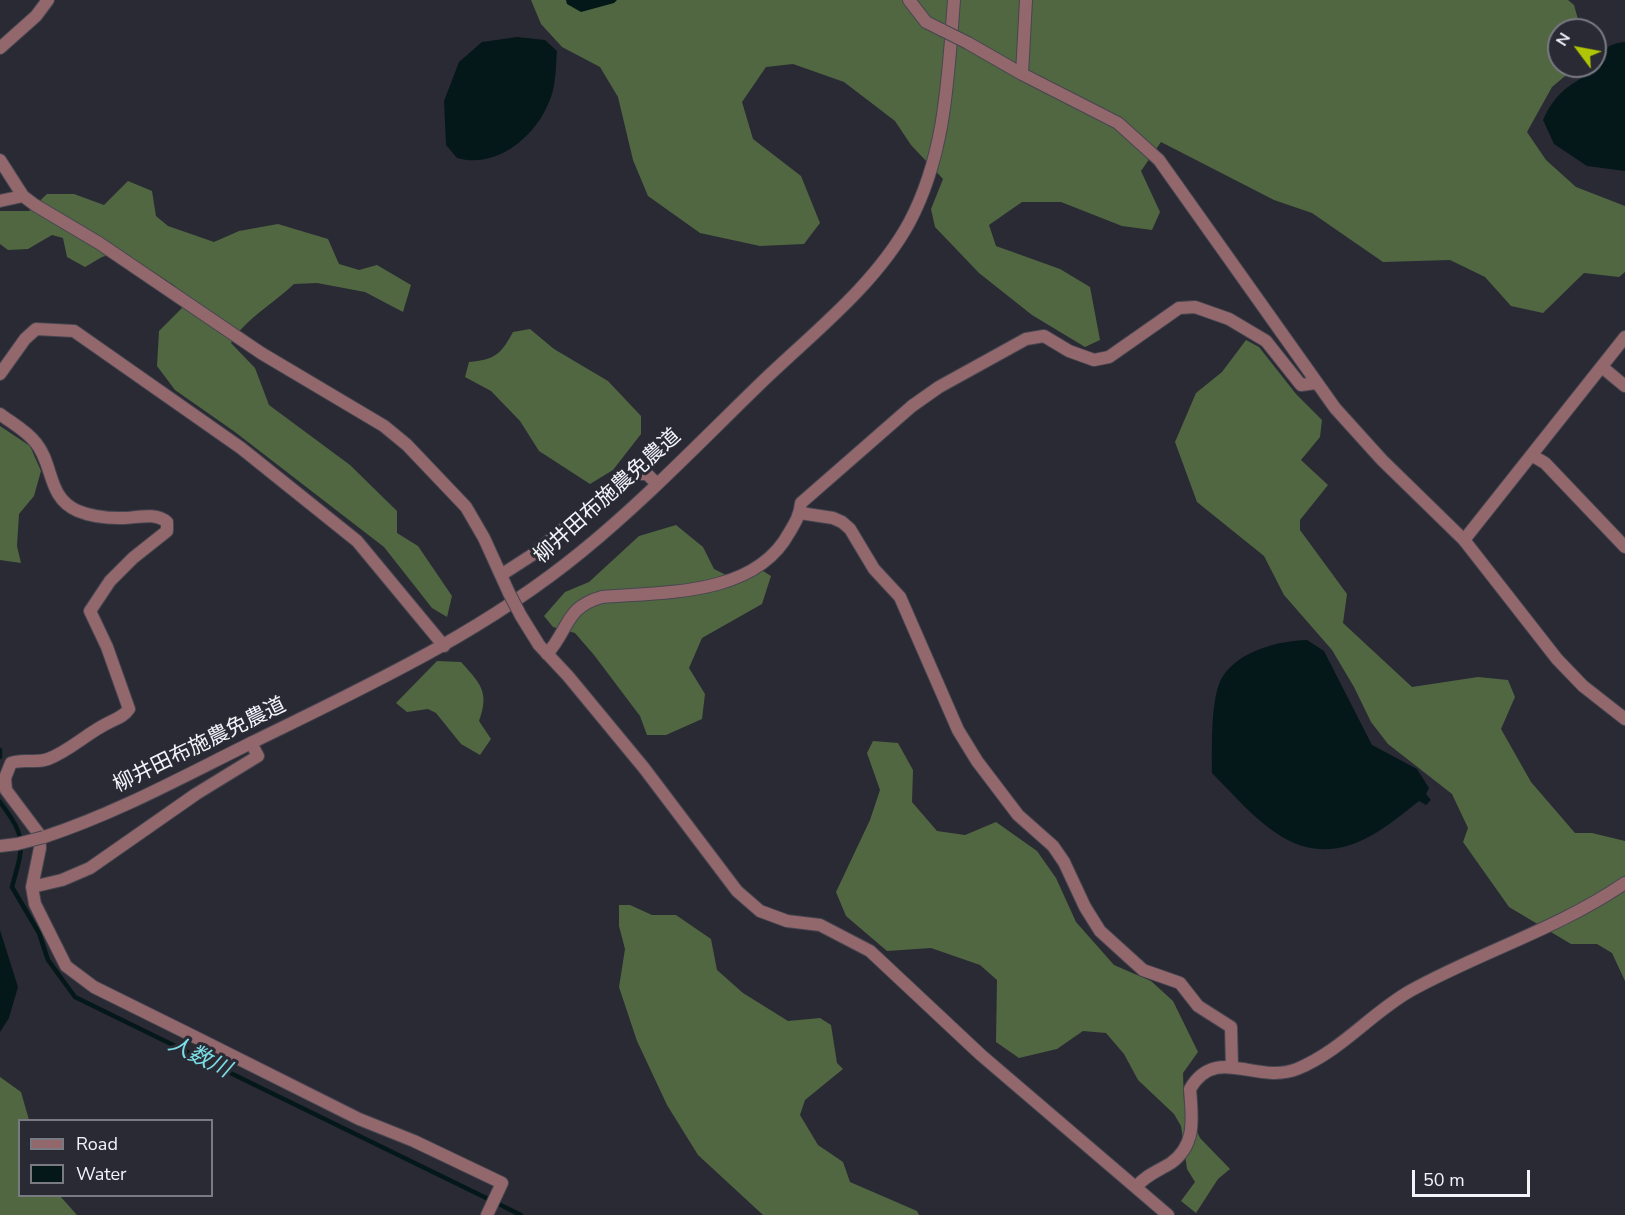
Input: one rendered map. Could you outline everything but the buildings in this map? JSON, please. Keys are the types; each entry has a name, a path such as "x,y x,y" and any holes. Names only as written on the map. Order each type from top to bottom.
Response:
{"street":[{"path":"0,48 36,16 48,0"},
{"path":"909,0 926,22 968,43 1022,75 1118,123 1159,159 1223,246 1316,383 1382,460 1464,540 1557,659 1583,686 1625,719"},
{"name":"柳井田布施農免農道","path":"0,846 44,837 83,824 444,646 526,593 582,551 846,301 892,249 909,223 927,184 938,146 945,107 954,0"},
{"path":"1022,75 1026,0"},
{"path":"0,160 23,196 99,243 261,353 384,426 416,453 466,507 521,616 547,654 644,768 737,891 760,911 787,921 820,925 870,951 981,1055 1167,1215"},
{"path":"0,201 23,196"},
{"path":"547,654 575,610 584,602 602,597 717,585 743,575 765,561 784,542 800,513 801,503 912,406 939,387 1026,339 1044,336 1069,351 1094,360 1109,357 1179,308 1195,307 1229,319 1266,341 1301,385 1316,383"},
{"path":"0,374 25,339 36,329 74,331 241,448 305,502 345,530 357,541 444,646"},
{"path":"1464,540 1533,456 1625,337"},
{"path":"1602,367 1625,386"},
{"path":"0,414 36,443 56,493 64,503 78,511 98,516 120,519 154,516 167,522 167,531 133,558 110,581 90,611 107,647 129,709 124,715 88,734 50,759 35,763 17,760 11,763 5,778 6,789 39,834 40,848 32,887 35,904 66,966 94,987 359,1119 414,1140 502,1183 487,1215"},
{"path":"1533,456 1545,463 1625,547"},
{"path":"501,575 532,555 630,474 647,474 656,483"},
{"path":"800,513 832,518 850,529 874,569 900,597 958,730 976,761 1005,800 1053,846 1064,862 1085,908 1100,932 1143,969 1180,983 1198,1006 1231,1027 1232,1067"},
{"path":"32,887 62,880 90,868 196,794 258,756 251,743"},
{"path":"1136,1187 1145,1177 1172,1162 1186,1147 1194,1129 1190,1089 1196,1080 1220,1066 1266,1074 1291,1071 1318,1060 1406,993 1458,965 1560,922 1625,883"}],"green space":[{"path":"531,0 1568,0 1574,5 1578,18 1547,18 1547,78 1563,78 1552,87 1527,132 1546,160 1576,187 1625,206 1625,272 1619,277 1584,273 1543,313 1511,306 1485,277 1450,260 1383,262 1312,213 1274,200 1161,142 1141,171 1160,212 1152,230 1122,226 1061,202 1022,202 989,225 996,246 1060,269 1090,287 1100,340 1085,347 1032,315 979,273 935,227 931,209 943,179 911,145 895,121 844,82 793,64 766,67 742,102 753,139 801,176 820,223 804,244 760,246 700,233 648,196 633,160 618,97 600,67 562,47 541,24"},
{"path":"128,181 152,191 156,216 168,226 214,242 239,231 278,224 328,239 339,264 359,270 377,265 411,285 403,312 365,292 317,283 294,284 244,326 231,343 255,368 269,405 350,465 397,511 397,533 418,546 452,596 447,617 432,608 384,547 235,432 175,390 157,366 159,331 182,308 175,286 121,251 102,257 85,267 67,257 63,238 52,235 28,249 8,250 0,244 0,211 29,211 47,194 74,194 104,205"},
{"path":"530,329 554,349 608,381 641,416 641,434 613,470 590,484 539,451 520,421 491,391 465,377 469,362 491,357 501,351 513,332"},
{"path":"1246,340 1259,347 1296,394 1322,420 1320,437 1301,460 1328,485 1300,520 1300,530 1347,594 1343,623 1412,687 1478,677 1508,680 1515,697 1501,729 1531,782 1575,833 1592,833 1625,841 1625,981 1612,953 1597,944 1571,944 1509,907 1463,842 1468,828 1452,794 1388,744 1371,722 1332,650 1284,595 1264,556 1197,502 1175,442 1196,393 1222,372"},
{"path":"0,426 30,446 41,471 34,496 19,514 17,546 21,563 0,560"},
{"path":"676,525 703,547 714,569 738,581 763,571 771,576 762,604 702,638 689,668 705,694 702,719 666,735 647,735 640,716 575,633 553,627 544,616 565,592 589,582 639,536"},
{"path":"437,661 461,662 481,688 484,702 479,721 491,739 480,755 461,744 436,713 428,709 407,712 396,703"},
{"path":"873,741 898,743 913,770 912,802 937,831 965,835 996,822 1037,851 1056,878 1076,922 1114,965 1151,981 1173,1001 1198,1052 1183,1073 1184,1103 1200,1138 1230,1169 1218,1179 1196,1213 1181,1201 1195,1182 1187,1169 1181,1126 1174,1114 1138,1080 1124,1054 1106,1033 1083,1031 1057,1049 1019,1058 996,1042 997,980 980,965 931,948 887,951 846,916 836,892 870,820 880,790 867,753"},
{"path":"619,905 630,905 652,915 676,915 711,939 717,970 743,993 788,1021 820,1018 831,1025 837,1063 843,1069 805,1100 800,1115 818,1145 843,1162 850,1182 917,1211 919,1215 763,1215 698,1155 667,1105 637,1041 619,987 625,949 619,926"},
{"path":"0,1077 21,1092 29,1119 18,1119 18,1197 61,1197 77,1215 0,1215"}],"water":[{"path":"566,0 617,0 614,3 581,12 567,4"},
{"path":"517,37 545,40 557,51 554,84 546,108 528,135 502,153 488,159 457,158 446,145 444,101 459,62 482,42"},
{"path":"1625,42 1625,171 1587,166 1554,144 1543,120 1557,98 1571,85 1582,78 1607,78 1607,48"},
{"path":"1307,640 1324,651 1372,745 1417,769 1429,788 1426,794 1431,800 1426,805 1419,801 1379,831 1352,844 1328,849 1306,847 1285,839 1248,810 1212,773 1214,709 1223,676 1250,653 1284,642"},
{"path":"0,930 18,987 9,1018 0,1032"}],"waterway":[{"name":"人数川","path":"0,750 0,757"},
{"name":"人数川","path":"0,802 15,824 21,842 12,887 39,933 48,960 75,997 521,1215"}]}
